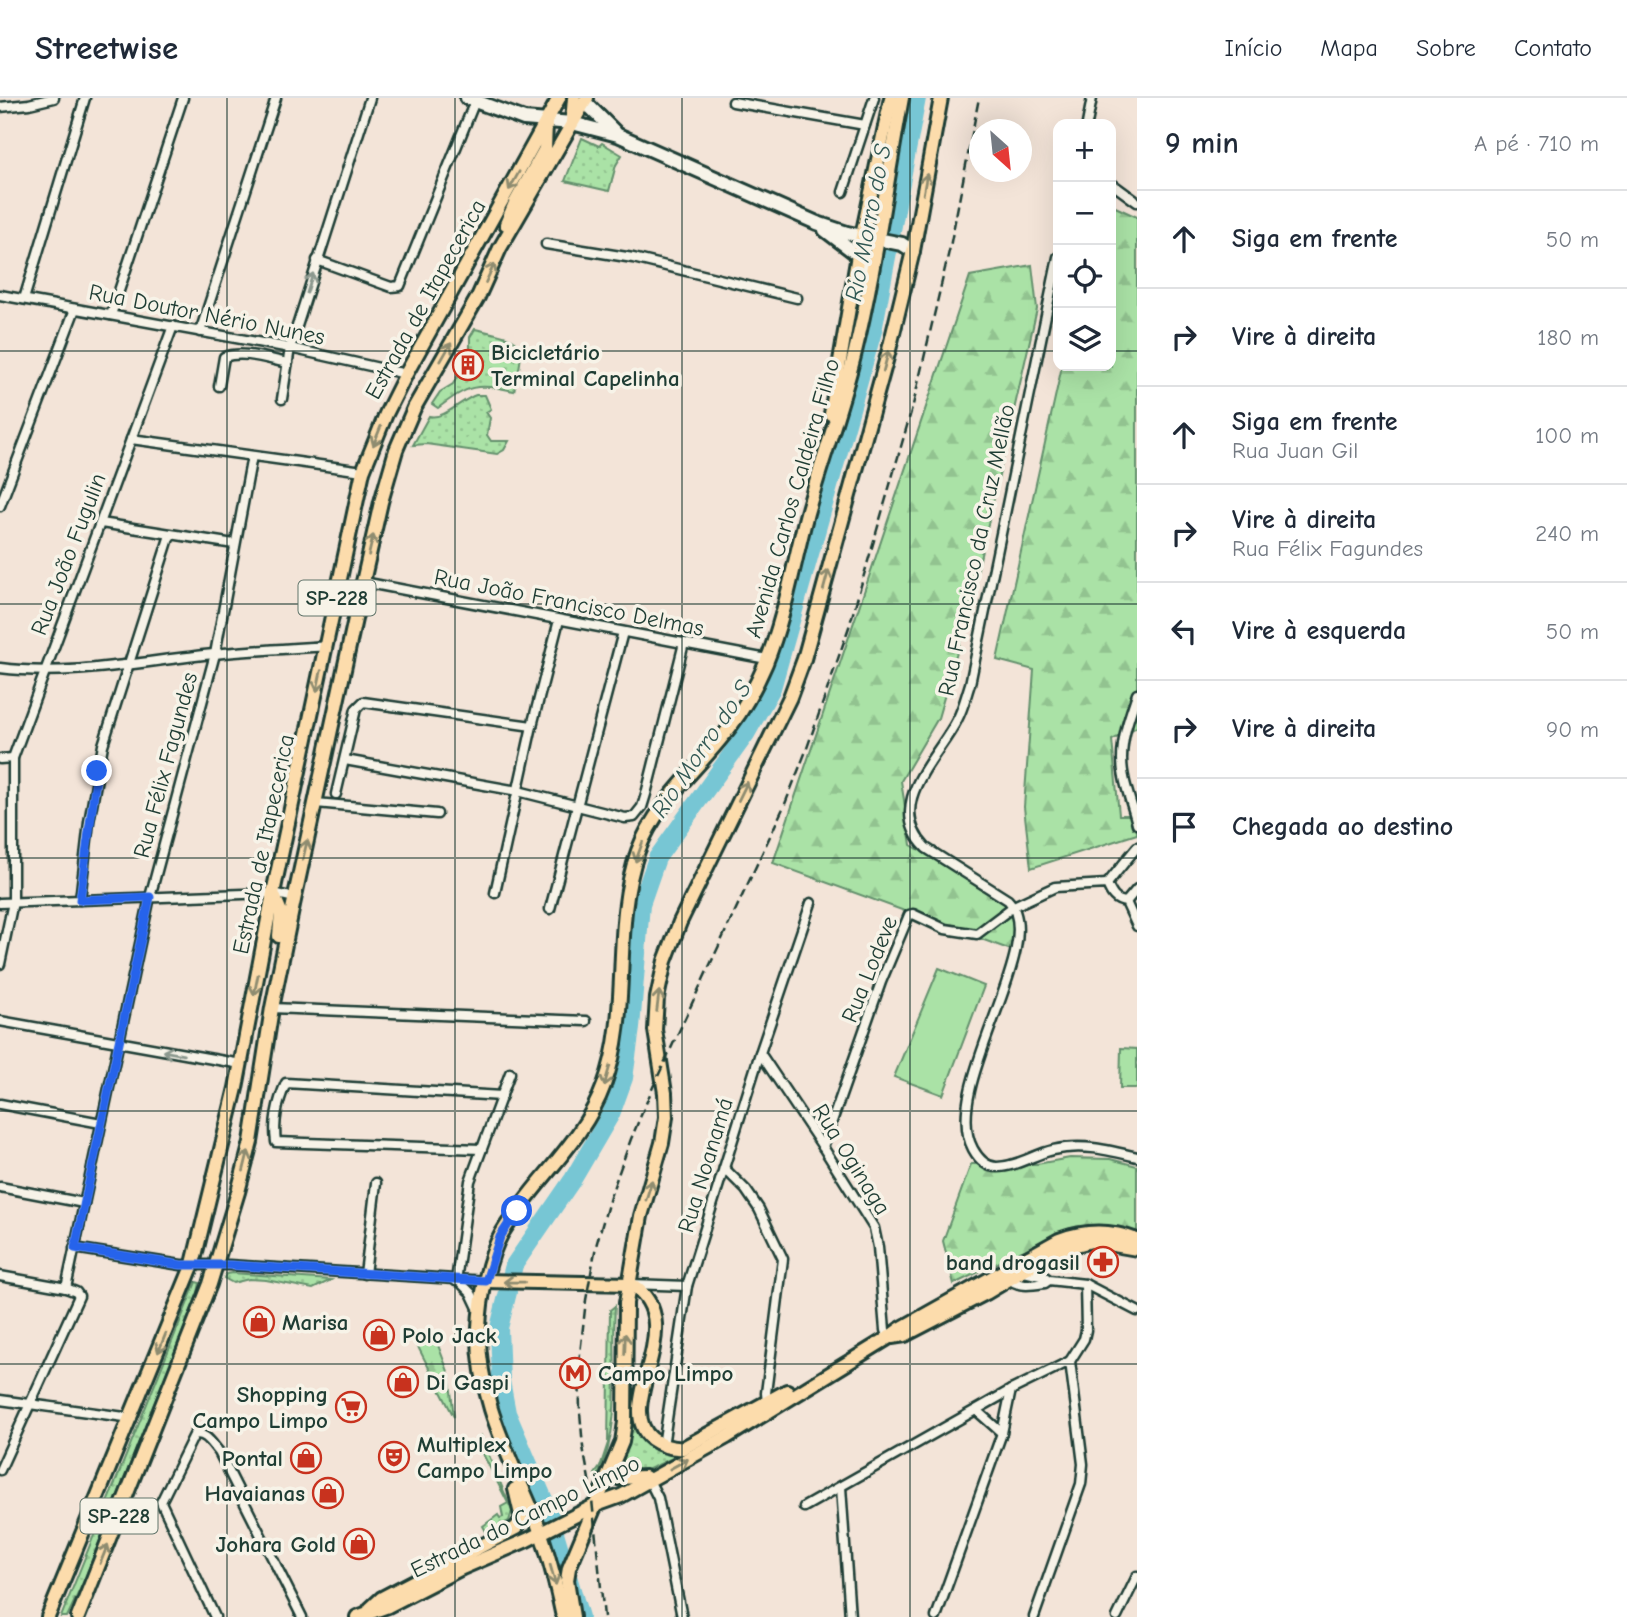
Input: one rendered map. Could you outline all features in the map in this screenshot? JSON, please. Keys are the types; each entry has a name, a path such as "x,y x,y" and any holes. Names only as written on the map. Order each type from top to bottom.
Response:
{"main road":[{"name":"Estrada de Itapecerica","path":"48,1617 193,1264 241,1064 273,893 363,471 406,374 559,98"},
{"path":"827,441 858,255 891,98"},
{"name":"Avenida Carlos Caldeira Filho","path":"563,1617 540,1533 500,1439 484,1384 479,1338 480,1312 486,1281 500,1237 517,1211 590,1118 605,1084 617,1022 623,918 628,886 638,851 661,807 729,729 750,697 767,659 827,441 854,356 879,240 902,98"},
{"path":"573,1617 567,1580 569,1568 622,1442 625,1422 626,1303 641,1216 662,1143 666,1117 655,1030 657,998 665,961 680,922 790,697 804,659 889,350 913,251 941,98"},
{"path":"471,99 524,119 572,123 618,135 817,223 897,243 913,251"},
{"path":"572,123 582,99 618,135"},
{"path":"500,248 514,204 545,149 546,121"},
{"name":"Estrada de Itapecerica","path":"78,1617 217,1265 251,1142 272,1008 295,898 381,502 396,450 407,422 478,297 500,248 572,123"},
{"path":"817,223 858,255 871,269"},
{"path":"266,1045 262,1041 268,987 281,922 273,893"},
{"name":"Estrada do Campo Limpo","path":"362,1614 388,1606 596,1504 621,1496 767,1406 932,1310 1006,1276 1059,1240 1100,1231 1137,1240"},
{"name":"Estrada do Campo Limpo","path":"1018,1268 1080,1243 1107,1242 1137,1248"},
{"path":"486,1281 631,1284 640,1290 649,1302 656,1324 639,1414 649,1436 663,1446 675,1448 691,1444 767,1406"},
{"path":"362,1614 383,1598 511,1531 520,1523 522,1511 500,1439"},
{"path":"611,1469 617,1478 645,1477 649,1480"}],"street":[{"path":"0,107 54,98"},
{"path":"24,299 85,98"},
{"path":"111,315 183,98"},
{"path":"200,332 276,98"},
{"path":"282,399 290,348 370,98"},
{"path":"843,192 874,98"},
{"path":"1088,119 1092,98"},
{"path":"317,260 391,287 400,286 471,99"},
{"path":"733,102 866,125"},
{"path":"1116,187 1137,202"},
{"path":"545,244 633,258 797,298"},
{"name":"Rua Francisco da Cruz Mellão","path":"1014,906 990,887 926,848 914,830 911,806 917,783 958,719 970,684 1053,281"},
{"name":"Rua Doutor Nério Nunes","path":"0,295 290,348 406,374"},
{"path":"0,506 2,494 75,309"},
{"name":"Rua João Fugulin","path":"0,964 13,902 13,758 173,326"},
{"path":"219,386 222,362 224,357 229,355 288,363"},
{"path":"131,439 363,471"},
{"name":"Rua Félix Fagundes","path":"66,1288 150,897 215,654 252,456"},
{"path":"101,523 234,544"},
{"path":"80,900 97,771 103,745 170,535"},
{"name":"Rua João Francisco Delmas","path":"363,582 767,659"},
{"path":"495,893 559,620"},
{"path":"550,909 623,632"},
{"path":"345,760 518,791 625,818 638,814 646,794 684,643"},
{"path":"0,668 43,672 215,654 327,646"},
{"path":"1137,694 1128,722 1122,758 1133,796 1137,824"},
{"path":"336,794 356,709 363,702 533,726"},
{"path":"0,759 13,758"},
{"path":"316,803 437,814"},
{"path":"1137,847 1107,884 1061,886 1014,906 1018,926 1014,955 968,1095 966,1124 971,1146 984,1163 996,1167 1054,1150 1076,1147 1103,1148 1137,1157"},
{"path":"1107,884 1112,895 1119,901 1126,902"},
{"path":"1126,902 1137,889"},
{"path":"0,903 273,893 295,898"},
{"path":"1126,902 1137,926"},
{"name":"Rua Noanamá","path":"663,1446 687,1286 760,1053 811,903"},
{"name":"Rua Lodeve","path":"823,1147 907,916 913,914 945,929 977,934 1014,906"},
{"path":"272,1008 586,1021"},
{"path":"0,1021 241,1064"},
{"name":"Rua Oginaga","path":"760,1053 874,1228 888,1338"},
{"path":"480,1312 471,1293 461,1281 470,1181 510,1073"},
{"path":"481,1149 276,1142 274,1125 279,1099 286,1083 502,1096"},
{"path":"0,1104 101,1123"},
{"path":"724,1168 760,1209 783,1259 767,1406"},
{"path":"365,1274 376,1183"},
{"path":"0,1187 84,1203"},
{"path":"75,1248 181,1265 486,1281"},
{"path":"1018,1268 1049,1280 1084,1284 1137,1311"},
{"path":"0,1276 66,1288 76,1292 78,1298 0,1469"},
{"path":"1006,1276 1024,1285 1045,1283 1049,1280"},
{"path":"631,1284 687,1286"},
{"path":"804,1507 1070,1361 1084,1339 1086,1330 1084,1284"},
{"path":"1034,1617 1081,1484 1082,1454 1070,1361"},
{"path":"936,1617 1002,1433 1012,1391"},
{"path":"0,1400 132,1418"},
{"path":"977,1412 1002,1433"},
{"path":"215,1617 161,1502 194,1435 199,1433 219,1452 302,1617"},
{"path":"649,1480 658,1498 682,1617"},
{"path":"841,1487 850,1617"},
{"path":"1117,1617 1137,1576"}],"green space":[{"path":"582,138 599,146 602,143 622,155 616,165 609,191 565,181"},
{"path":"1116,207 1137,217 1137,727 1112,740 1119,815 1137,815 1137,834 1031,868 1024,807 1034,670 997,660 1061,371 1116,371"},
{"path":"1032,265 1037,309 965,625 938,718 901,781 911,845 1014,906 1014,951 773,863 970,276"},
{"path":"475,329 504,336 518,345 520,362 514,391 490,387 473,388 465,390 438,408 432,404 440,392 453,384 470,355 470,337"},
{"path":"476,395 485,395 491,409 486,412 490,418 487,435 491,441 509,441 504,450 497,454 426,444 413,445 429,416 441,415"},
{"path":"939,968 984,986 943,1095 894,1077"},
{"path":"1121,1048 1137,1049 1137,1088 1120,1088"},
{"path":"1070,1158 1110,1159 1137,1166 1137,1239 1098,1226 1070,1228 954,1284 943,1241 971,1164 1037,1164"},
{"path":"226,1274 331,1280 313,1289 266,1280 249,1279 233,1283 224,1278"},
{"path":"196,1282 200,1283 198,1293 83,1583 67,1617 61,1617"},
{"path":"615,1306 614,1413 606,1455 598,1476 595,1474 608,1443 610,1310"},
{"path":"433,1332 449,1374 454,1417 415,1341"},
{"path":"632,1416 638,1433 648,1445 662,1452 679,1455 645,1471 619,1473 629,1443"},
{"path":"481,1436 512,1511 509,1521 487,1533 483,1526 498,1515 503,1517 501,1507 508,1503 483,1454 479,1450 473,1451"}],"waterway":[{"name":"Rio Morro do S","path":"510,1281 514,1265 573,1179 611,1114 624,1078 631,1028 641,904 657,858 746,734 772,688 873,331 917,98"},
{"name":"Rio Morro do S","path":"508,1292 499,1328 501,1381 507,1413 548,1509 580,1617"}],"railway":[{"path":"604,1617 580,1412 579,1363 586,1300 596,1246 631,1139 785,804 849,627 913,405 950,247 979,98"}],"place":[{"name":"Bicicletário Terminal Capelinha","path":"468,365"},
{"name":"band drogasil","path":"1103,1262"},
{"name":"Marisa","path":"259,1322"},
{"name":"Polo Jack","path":"379,1335"},
{"name":"Campo Limpo","path":"575,1373"},
{"name":"Di Gaspi","path":"403,1382"},
{"name":"Shopping Campo Limpo","path":"351,1407"},
{"name":"Multiplex Campo Limpo","path":"394,1457"},
{"name":"Pontal","path":"306,1458"},
{"name":"Havaianas","path":"328,1493"},
{"name":"Johara Gold","path":"359,1544"}],"route":[{"path":"97,771 80,900 150,897 75,1248 181,1265 229,1265 486,1281 500,1237 517,1211"}]}
